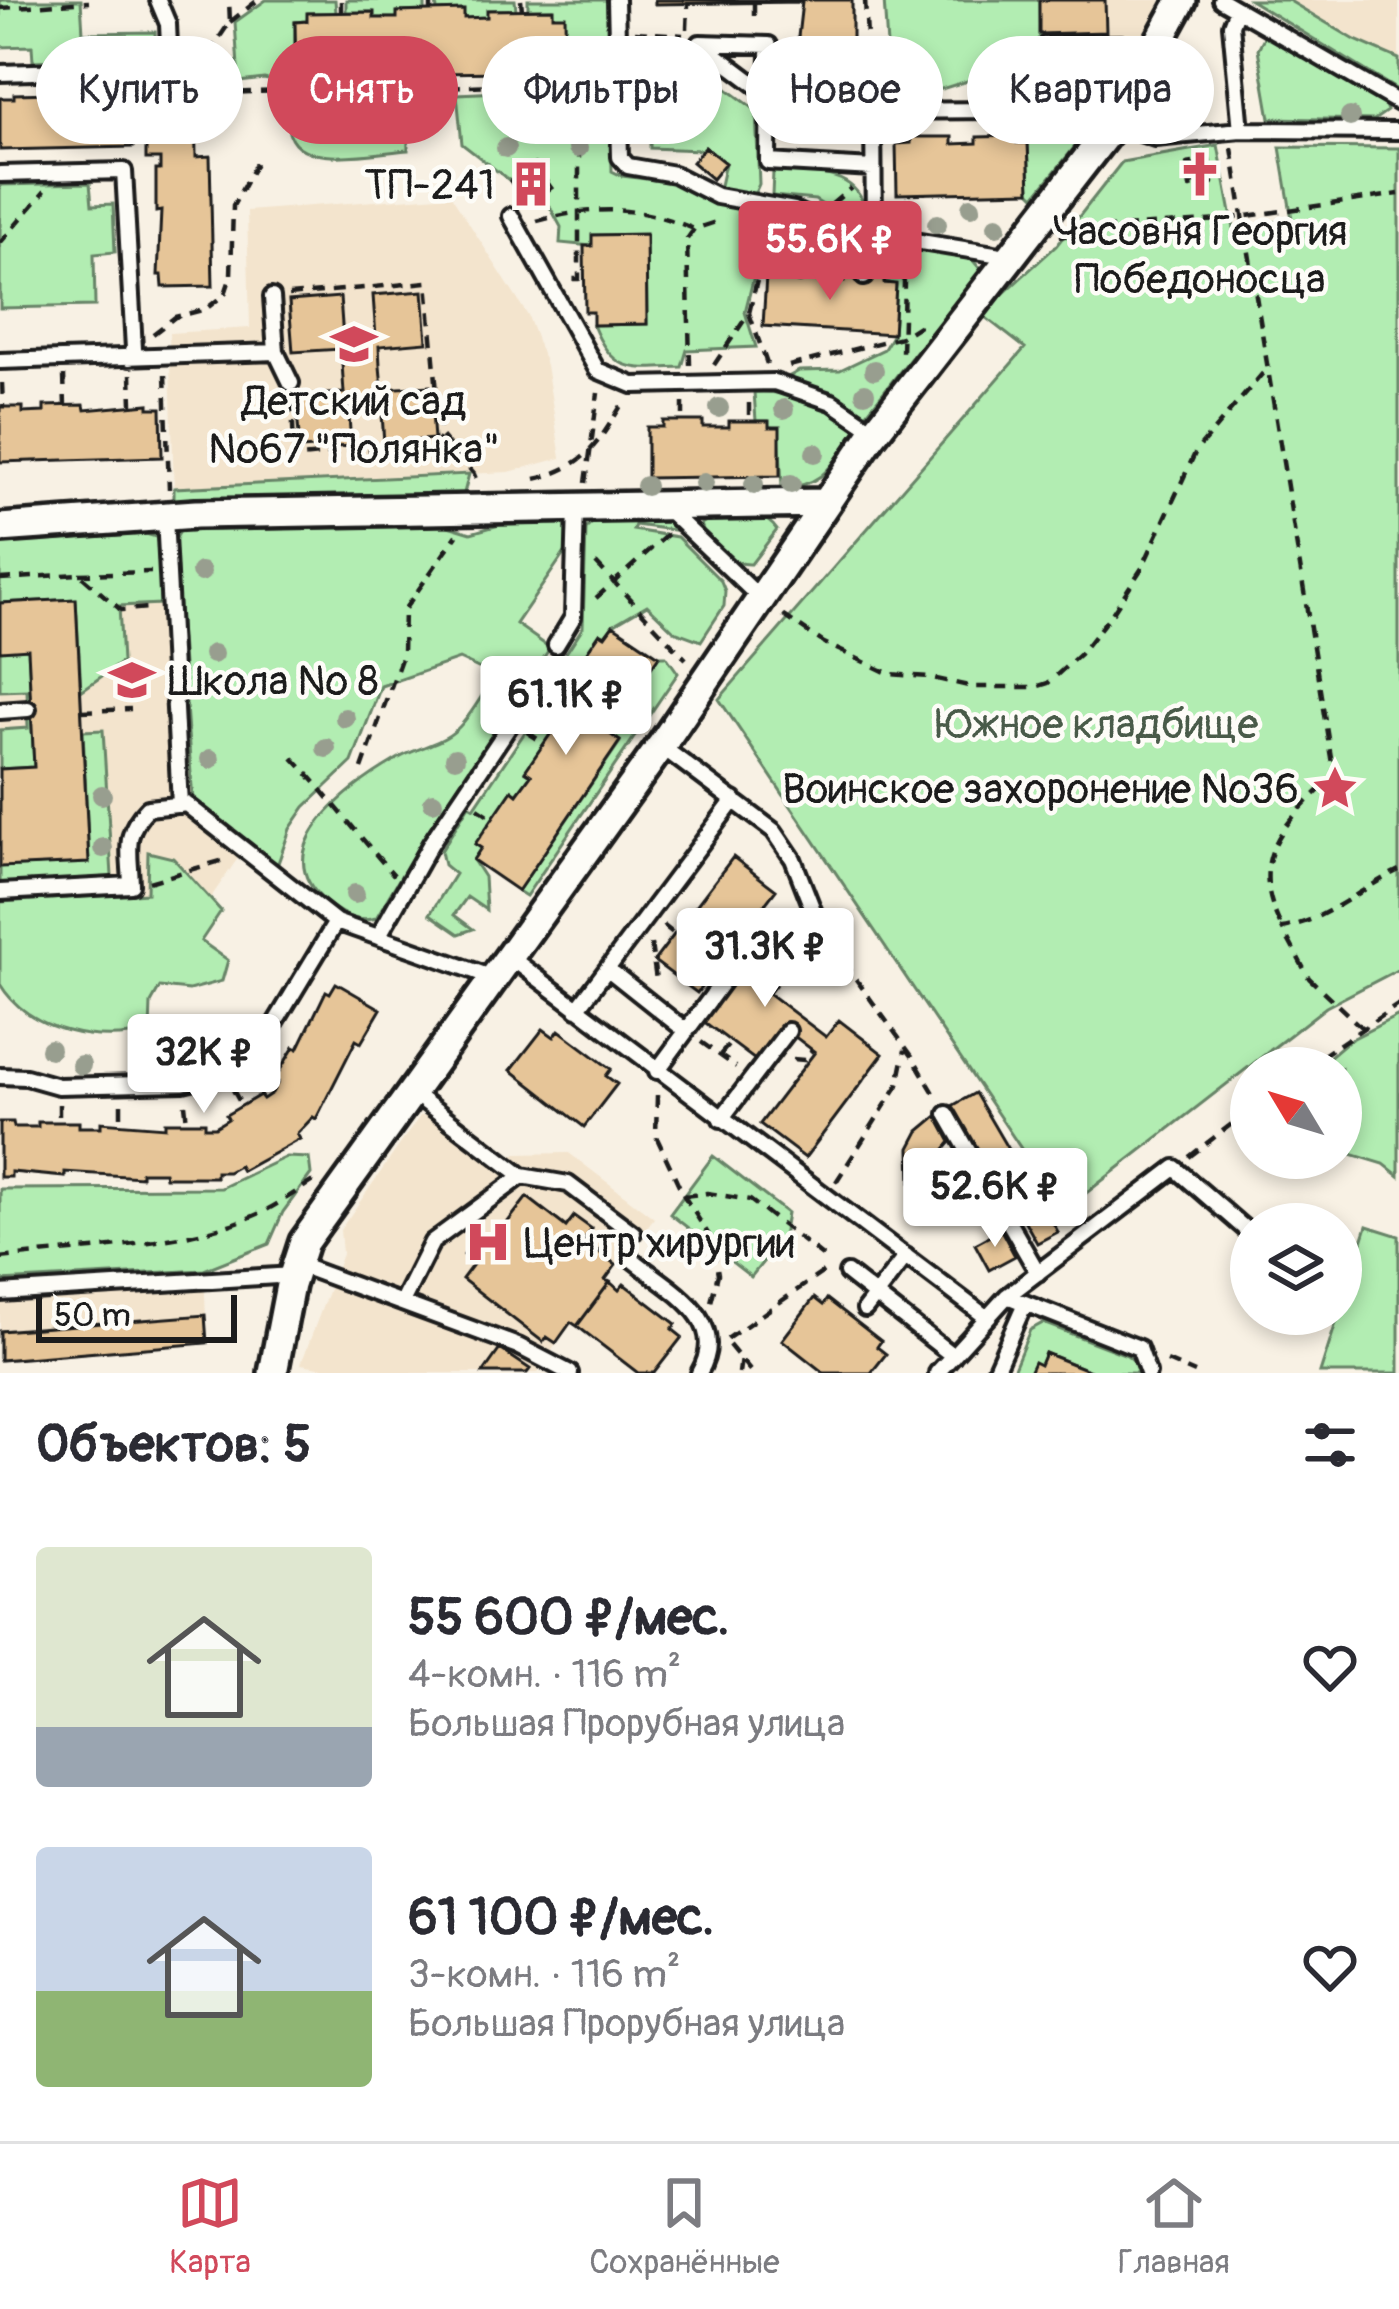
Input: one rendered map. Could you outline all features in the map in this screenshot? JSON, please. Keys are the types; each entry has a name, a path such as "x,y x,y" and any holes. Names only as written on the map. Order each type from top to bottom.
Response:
{"street":[{"path":"1164,36 1182,0"},
{"path":"273,1373 304,1242 661,746 876,432 1098,144"},
{"path":"0,528 168,515 472,507 580,506 666,520 826,503"}],"lane":[{"path":"158,0 169,36"},
{"path":"616,0 620,157 628,166 674,174 717,196 802,214 828,226 1017,251"},
{"path":"1221,0 1399,103"},
{"path":"1236,136 1231,25 1237,9"},
{"path":"700,43 769,45 768,94 734,69 700,43"},
{"path":"0,73 36,72"},
{"path":"1214,137 1399,131"},
{"path":"768,144 768,162 873,168"},
{"path":"864,277 873,144"},
{"path":"0,174 124,171 132,354"},
{"path":"799,273 802,214"},
{"path":"514,221 597,370 633,385 774,382 832,402 876,432"},
{"path":"272,297 276,352 291,383"},
{"path":"1,361 276,352"},
{"path":"556,645 574,617 580,506"},
{"path":"168,515 168,608 180,805"},
{"path":"666,520 761,599"},
{"path":"0,711 28,709"},
{"path":"378,937 431,843 512,722"},
{"path":"661,746 774,831 794,859 820,928"},
{"path":"577,1010 734,800"},
{"path":"0,892 131,885 129,836 134,823 148,808 186,804 336,922 502,967 577,1010 986,1317"},
{"path":"0,1076 26,1076 58,1086 183,1083 224,1073 260,1048 336,922"},
{"path":"608,969 686,1030"},
{"path":"657,1071 723,981"},
{"path":"722,1119 788,1031"},
{"path":"412,1092 522,1176 568,1184 633,1233"},
{"path":"945,1112 1038,1273"},
{"path":"938,1373 1007,1296 1174,1168 1230,1216"},
{"path":"402,1302 432,1243 522,1176"},
{"path":"865,1309 906,1256"},
{"path":"633,1260 706,1321 710,1343 699,1373"},
{"path":"0,1293 295,1269 402,1302 518,1346 570,1373"},
{"path":"847,1273 952,1356"},
{"path":"1007,1296 1139,1348 1148,1373"},
{"path":"994,1373 1025,1303"}],"path":[{"path":"229,0 230,22"},
{"path":"220,36 258,0"},
{"path":"341,0 341,13"},
{"path":"430,0 431,11"},
{"path":"521,0 522,10"},
{"path":"865,0 868,36"},
{"path":"0,8 89,2"},
{"path":"687,36 688,4"},
{"path":"617,32 679,33"},
{"path":"243,92 482,86"},
{"path":"1236,136 1334,776 1280,828 1269,858 1267,887 1309,978 1362,1028"},
{"path":"577,144 579,279"},
{"path":"1209,160 1212,183 1190,187 1186,164 1209,160"},
{"path":"132,404 132,354 175,317 206,308 225,294 231,276 233,206 256,163"},
{"path":"0,243 60,173"},
{"path":"1017,251 1094,230 1245,217 1399,194"},
{"path":"514,221 609,208 668,218 694,229 719,223 741,201"},
{"path":"691,383 687,239 694,229"},
{"path":"870,233 898,259 904,282 902,357"},
{"path":"272,297 427,282 441,436 474,473"},
{"path":"749,313 774,382 792,364 901,337 934,318"},
{"path":"168,515 164,356 175,317"},
{"path":"64,359 65,406"},
{"path":"1,361 2,407"},
{"path":"761,599 824,643 890,674 973,687 1048,683 1080,654 1113,612 1142,568 1196,451 1269,366"},
{"path":"580,506 598,412 597,370"},
{"path":"291,383 294,448 300,457 436,444 441,436"},
{"path":"526,481 568,470 589,454 633,385"},
{"path":"362,769 403,653 404,610 454,542 472,507"},
{"path":"574,617 615,582 666,520"},
{"path":"575,544 690,663"},
{"path":"0,579 167,572"},
{"path":"79,574 121,610 168,608"},
{"path":"530,686 538,673"},
{"path":"82,711 130,709"},
{"path":"292,758 406,888"},
{"path":"131,885 202,869 240,847"},
{"path":"1282,928 1301,925 1399,870"},
{"path":"649,914 652,965 664,1013"},
{"path":"666,927 674,934"},
{"path":"820,928 945,1112"},
{"path":"768,993 787,969"},
{"path":"1334,1047 1399,1004"},
{"path":"686,1030 751,1079"},
{"path":"720,1055 731,1042"},
{"path":"827,1197 898,1085 905,1047"},
{"path":"804,1060 812,1050"},
{"path":"657,1071 656,1136 684,1196 712,1240 718,1274 706,1321 752,1373"},
{"path":"1174,1168 1230,1125"},
{"path":"0,1258 128,1244 217,1228 254,1216 323,1174"},
{"path":"684,1196 707,1193 750,1200 834,1265 724,1340"},
{"path":"739,1373 741,1358"}],"shaded area":[{"path":"1039,0 1161,0 1145,36 1040,36"},
{"path":"1250,0 1399,0 1399,91 1380,77"},
{"name":"Детский сад №67 \"Полянка\"","path":"451,195 528,316 546,365 561,458 509,472 174,488 169,333 250,328 247,211"},
{"name":"Школа № 8","path":"253,543 274,806 189,929 0,936 0,555"},
{"name":"Центр хирургии","path":"431,1115 502,1169 514,1154 569,1153 654,1218 606,1279 610,1282 577,1326 570,1322 538,1373 355,1373 301,1364 342,1254 340,1230 420,1116"},
{"path":"204,1270 207,1343 0,1360 0,1281"}],"green space":[{"path":"0,0 81,0 83,33 155,32 155,36 36,36 36,61 32,46 0,47"},
{"path":"266,0 335,0 336,13 308,13 307,21 295,22 295,36 267,36 267,80 243,82 243,36 236,36 235,22"},
{"path":"346,0 425,0 425,11 374,18 373,12 346,12"},
{"path":"436,0 515,0 516,10 488,10 487,17 464,18 463,10 437,11"},
{"path":"528,0 606,0 609,36 558,36 552,9 528,9"},
{"path":"884,0 1039,0 1040,36 967,36 967,81 943,89 943,36 886,36"},
{"path":"1250,0 1288,0 1355,40 1399,59 1399,91"},
{"path":"1265,35 1385,105 1387,111 1374,120 1270,118 1258,49"},
{"path":"722,85 746,103 746,144 757,144 759,184 754,195 719,190 725,163 705,147 650,148 650,144 722,144"},
{"path":"482,93 482,144 611,144 612,171 622,176 671,182 713,204 792,217 761,248 745,312 756,347 687,350 682,367 638,368 617,361 593,325 647,324 646,235 593,235 592,246 560,243 561,227 543,194 551,187 535,164 510,181 462,144 458,94"},
{"path":"297,144 408,144 408,150 358,156 305,150"},
{"path":"1028,144 1077,144 1035,196 1030,191"},
{"name":"Южное кладбище","path":"1218,145 1234,229 1292,219 1280,147 1399,148 1399,969 1326,1007 1274,1047 1230,1047 1230,1081 1063,1211 719,699 1025,348 981,314 1056,246 1122,162"},
{"path":"773,172 835,177 862,200 853,217 844,219 815,200 772,196"},
{"path":"90,183 92,205 113,204 115,252 94,254 95,306 0,308 0,185"},
{"path":"876,242 970,257 981,270 866,414 792,382 790,376 799,371 840,370 884,349 893,334 896,285 873,277"},
{"path":"754,392 797,396 824,405 857,431 818,478 782,488 779,428 756,421"},
{"path":"469,474 463,497 174,502 174,488"},
{"path":"717,515 758,516 777,530 751,564 735,561 720,552 703,531 701,524"},
{"path":"665,516 680,531 635,525 633,530 677,537 721,581 724,606 701,641 674,631 647,605 613,625 605,636 600,633 563,686 569,691 562,702 574,711 568,720 562,717 526,770 531,775 517,794 513,791 476,844 481,848 473,860 484,877 486,910 467,897 454,915 473,929 459,934 430,914 455,874 444,865 441,851 469,805 474,808 527,729 522,725 525,720 515,713 556,652 564,656 583,627 586,529 598,517"},
{"path":"563,523 571,527 568,548 516,624 550,648 376,918 349,917 326,902 309,881 304,860 309,840 321,820 359,784 457,729 495,676 459,659 381,686 352,762 305,807 290,829 277,866 193,801 174,542 180,531 445,525 471,533 499,525"},
{"path":"156,537 158,545 161,604 119,606 122,662 81,691 76,599 0,603 0,544"},
{"path":"28,649 34,767 0,769 0,730 28,728 27,690 0,691 0,651"},
{"path":"659,656 666,656 678,673 526,896 518,891 620,742 607,732"},
{"path":"103,730 112,876 109,880 0,885 0,867 89,862 83,731"},
{"path":"148,852 173,858 221,911 201,941 228,960 222,981 189,990 160,987 151,1003 150,1031 130,1035 67,1031 28,1014 0,984 0,902 147,893"},
{"path":"1399,1015 1399,1176 1384,1164 1362,1157 1362,1047 1341,1047"},
{"path":"713,1156 787,1213 783,1237 751,1277 670,1214"},
{"path":"286,1157 309,1158 311,1174 283,1212 269,1244 204,1270 0,1281 0,1189 221,1188"},
{"path":"1367,1226 1399,1236 1399,1373 1320,1373 1332,1335 1362,1335 1362,1242"},
{"path":"1043,1323 1127,1355 1139,1365 1140,1373 1095,1373 1045,1353 1029,1373 1012,1373 1030,1330"}],"building":[{"path":"655,0 852,0 852,36 798,36 802,2 655,4"},
{"path":"1039,0 1105,0 1106,32 1039,34"},
{"path":"553,9 553,16 565,16 565,36 482,36 482,72 458,73 458,36 295,36 295,22 307,21 307,13 374,12 374,18 397,18 397,12 464,10 464,18 487,17 487,10"},
{"path":"36,93 36,144 133,147 0,150 0,98 14,98 14,94"},
{"path":"943,137 952,137 952,144 1028,144 1030,191 897,194 896,144 943,144"},
{"path":"146,144 196,144 196,157 210,156 213,286 163,287 162,275 158,275 161,211 156,212 160,159 146,159"},
{"path":"705,147 725,163 712,179 692,162"},
{"name":"Часовня Георгия Победоносца","path":"1207,163 1210,181 1192,184 1190,166"},
{"name":"ТП-241","path":"534,164 552,188 527,206 510,181"},
{"path":"646,234 647,324 593,325 593,312 585,312 584,246 592,246 592,235"},
{"path":"779,272 844,281 844,276 884,278 884,283 896,284 893,334 763,326 766,276"},
{"path":"423,291 427,342 379,346 380,366 382,389 430,386 434,439 384,443 381,399 348,401 351,446 300,449 296,396 344,393 341,349 293,352 289,301 340,297 343,339 376,337 373,295"},
{"path":"149,404 149,408 161,408 162,457 0,462 0,407 23,407 23,413 44,412 44,406 84,405 85,410"},
{"path":"663,421 703,421 703,427 729,427 729,421 769,421 769,427 780,427 780,476 647,478 647,427 663,427"},
{"path":"76,599 89,863 0,867 0,769 34,767 28,649 0,651 0,603"},
{"path":"613,625 659,656 607,732 620,741 518,891 473,860 481,848 475,844 512,790 517,794 531,775 525,771 563,716 568,720 574,711 562,702 569,691 563,687 600,633 605,636"},
{"path":"733,857 776,890 723,959 826,1037 839,1020 883,1054 805,1158 760,1124 815,1052 781,1026 755,1060 703,1021 729,986 712,973 697,993 654,961"},
{"path":"336,983 381,1009 361,1043 356,1040 316,1119 297,1134 300,1139 242,1171 239,1166 216,1172 216,1177 165,1177 164,1172 141,1172 141,1177 65,1172 65,1177 11,1172 11,1177 0,1177 0,1122 13,1122 14,1127 79,1122 79,1127 101,1127 101,1122 165,1127 165,1122 205,1122 205,1127 215,1127 228,1119 226,1115 272,1093 278,1082 274,1080 294,1047 298,1049 326,991 330,993"},
{"path":"543,1029 554,1037 559,1030 611,1069 606,1076 617,1084 584,1127 511,1070"},
{"path":"975,1093 1030,1187 1006,1201 952,1106"},
{"path":"937,1116 951,1142 939,1156 942,1178 957,1188 974,1187 987,1212 969,1218 948,1217 928,1207 911,1183 910,1148 919,1131"},
{"path":"527,1197 566,1227 574,1216 592,1229 584,1240 616,1265 605,1280 610,1282 577,1326 571,1322 556,1343 547,1337 543,1342 462,1279 474,1263 464,1255 479,1236 490,1245"},
{"path":"1039,1197 1058,1232 1037,1243 1018,1209"},
{"path":"1001,1230 1015,1256 989,1270 975,1244"},
{"path":"610,1282 619,1290 624,1284 676,1324 672,1329 682,1337 654,1373 638,1373 577,1326"},
{"path":"814,1298 823,1305 827,1299 881,1341 877,1347 886,1354 871,1373 824,1373 782,1340"},
{"path":"205,1315 207,1343 0,1360 0,1331"},
{"path":"500,1349 530,1369 527,1373 483,1373"},
{"path":"1045,1353 1095,1373 1029,1373"}],"place":[{"name":"Часовня Георгия Победоносца","path":"1200,174"},
{"name":"ТП-241","path":"531,184"},
{"name":"Детский сад №67 \"Полянка\"","path":"354,344"},
{"name":"Школа № 8","path":"132,680"},
{"name":"Воинское захоронение №36","path":"1335,788"},
{"name":"Центр хирургии","path":"488,1242"}]}
